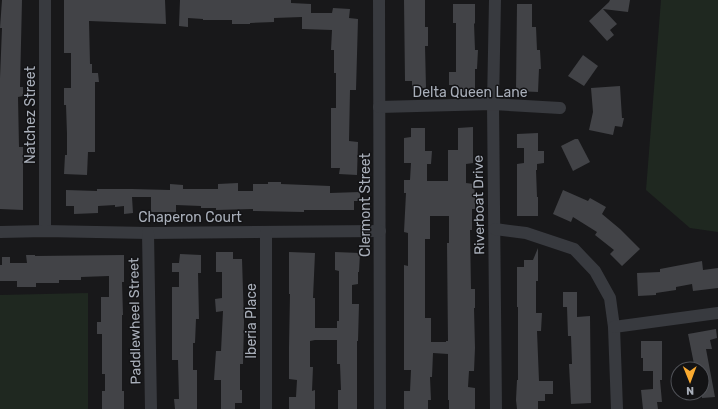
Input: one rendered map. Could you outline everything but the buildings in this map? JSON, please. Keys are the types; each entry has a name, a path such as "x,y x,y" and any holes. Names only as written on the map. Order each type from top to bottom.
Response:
{"street":[{"name":"Natchez Street","path":"45,0 45,231"},
{"name":"Clermont Street","path":"379,0 380,409"},
{"name":"Riverboat Drive","path":"495,0 492,104 495,229 496,409"},
{"name":"Delta Queen Lane","path":"379,107 492,104 560,108"},
{"path":"495,229 526,233 574,249 595,271 610,298 614,326 617,409"},
{"name":"Chaperon Court","path":"0,232 45,231 148,233 380,231"},
{"name":"Iberia Place","path":"266,232 266,409"},
{"name":"Paddlewheel Street","path":"148,233 151,409"},
{"path":"614,326 718,313"}],"shaded area":[{"path":"661,0 718,0 718,232 690,228 646,190"},
{"path":"88,293 88,409 0,409 0,295"}]}
